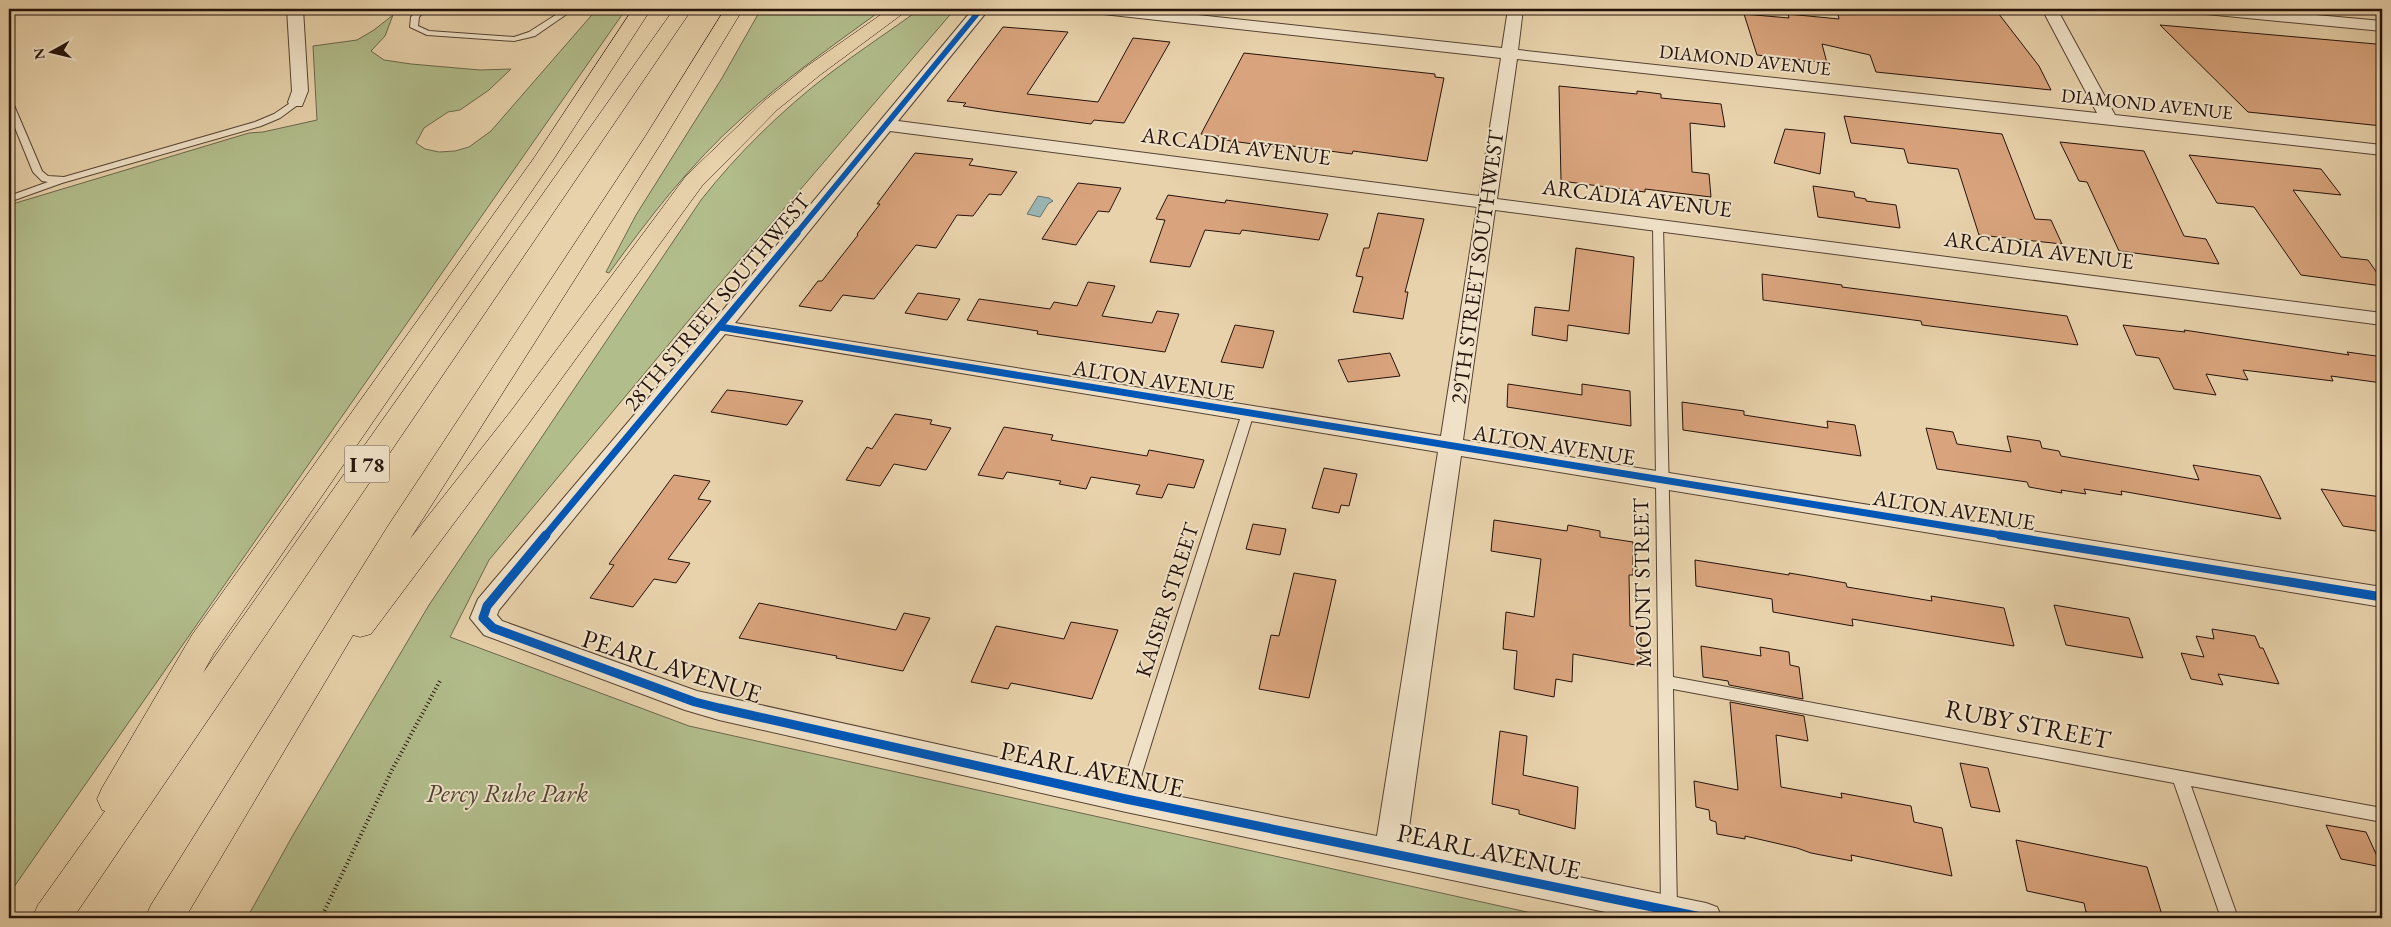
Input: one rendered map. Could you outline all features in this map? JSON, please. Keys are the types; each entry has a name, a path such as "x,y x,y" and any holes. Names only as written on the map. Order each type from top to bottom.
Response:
{"highway":[{"path":"46,918 203,644 543,160 642,9"},
{"path":"617,106 672,9"},
{"name":"I 78","path":"51,918 683,9"},
{"path":"164,918 403,526 655,137 734,9"},
{"path":"268,746 520,417 694,181 770,106 813,72 900,9"}],"street":[{"path":"295,9 300,91 296,102"},
{"name":"28TH STREET SOUTHWEST","path":"483,618 487,606 720,327 981,9"},
{"name":"DIAMOND AVENUE","path":"1103,9 2382,150"},
{"name":"29TH STREET SOUTHWEST","path":"1390,852 1516,9"},
{"path":"2050,9 2109,120"},
{"path":"2206,9 2382,26"},
{"name":"ARCADIA AVENUE","path":"886,124 2382,318"},
{"name":"ALTON AVENUE","path":"720,327 2382,597"},
{"name":"PEARL AVENUE","path":"483,618 494,628 696,702 1126,799 1706,918"}],"lane":[{"path":"422,9 415,18 414,27 427,33 514,39 532,34 570,9"},
{"path":"9,199 64,180 258,124 277,116 296,102"},
{"path":"9,103 38,172 45,179 64,180"},
{"name":"MOUNT STREET","path":"1658,224 1669,910"},
{"name":"KAISER STREET","path":"1126,799 1248,413"},
{"name":"RUBY STREET","path":"1665,682 2382,815"},
{"path":"2180,778 2229,918"}],"path":[{"path":"321,918 392,770 441,679"}],"green space":[{"path":"597,9 626,9 9,894 9,205 249,133 263,132 317,120 313,46 357,40 393,15 385,36 371,51 384,60 480,70 511,69 489,90 460,110 448,112 424,128 416,143 425,149 439,152 455,151 469,147 491,131"},
{"path":"761,9 883,9 793,75 723,135 671,192 609,273 606,272 636,215 722,78"},
{"name":"Percy Ruhe Park","path":"920,9 955,9 704,302 489,560 450,637 689,726 1554,918 247,918 293,835 429,605 701,200 745,149 794,102 840,66"}],"water":[{"path":"1038,196 1049,198 1053,201 1048,204 1040,217 1027,214"}],"building":[{"path":"1837,9 1995,9 2039,66 2051,90 1876,72 1870,55 1822,44 1827,63 1757,55 1744,14 1789,18 1788,14 1839,19"},
{"path":"2160,25 2376,44 2382,51 2382,126 2248,112"},
{"path":"1003,27 1068,32 1027,94 1098,102 1133,38 1170,42 1124,123 1094,120 1091,124 994,111 963,106 966,103 947,101"},
{"path":"1244,53 1435,74 1435,77 1444,78 1427,161 1353,151 1352,154 1292,146 1290,149 1224,140 1225,137 1201,134"},
{"path":"1559,86 1637,94 1637,91 1661,94 1661,98 1721,104 1725,127 1690,123 1692,172 1709,174 1711,197 1645,189 1645,192 1561,181"},
{"path":"1844,116 2002,134 2035,219 2051,220 2062,244 1979,235 1958,169 1908,163 1904,149 1851,143"},
{"path":"1785,129 1825,133 1820,174 1774,163"},
{"path":"2060,142 2144,151 2184,236 2206,239 2219,264 2119,251 2087,182 2079,181"},
{"path":"915,153 973,159 969,165 1017,172 1001,195 989,194 973,216 957,215 936,248 916,245 874,299 843,295 831,311 799,306 818,281 822,281 858,235 880,204 877,204"},
{"path":"2189,155 2321,169 2341,195 2293,190 2341,257 2368,260 2382,280 2382,286 2301,275 2254,207 2217,203"},
{"path":"1078,183 1121,188 1109,212 1098,211 1076,245 1042,239"},
{"path":"1813,186 1854,192 1855,197 1866,199 1866,201 1896,205 1900,228 1818,217"},
{"path":"1168,195 1225,203 1226,200 1328,214 1319,240 1242,230 1240,234 1205,230 1190,267 1150,262 1165,220 1156,219"},
{"path":"1378,213 1424,219 1405,292 1408,292 1403,319 1353,312 1363,277 1356,276 1364,248 1369,248"},
{"path":"1576,248 1634,257 1629,334 1568,325 1567,341 1532,335 1535,307 1569,311"},
{"path":"1762,274 1842,285 1842,287 2067,316 2078,345 1922,325 1921,321 1763,300"},
{"path":"1088,282 1115,286 1102,316 1152,323 1157,311 1179,314 1165,352 1037,334 1038,331 967,320 979,299 1050,309 1054,302 1077,306"},
{"path":"918,293 960,299 947,320 905,313"},
{"path":"1235,325 1274,331 1263,368 1221,362"},
{"path":"2123,325 2185,332 2184,330 2349,355 2347,352 2376,356 2382,358 2382,383 2331,376 2333,381 2243,370 2248,380 2206,374 2216,395 2174,389 2159,358 2136,355"},
{"path":"1390,353 1400,376 1348,382 1338,360"},
{"path":"1508,384 1582,395 1582,384 1630,391 1631,426 1507,407"},
{"path":"727,390 803,401 787,425 711,412"},
{"path":"1682,402 1744,411 1744,415 1828,428 1827,421 1855,425 1861,456 1683,430"},
{"path":"895,414 932,420 930,424 951,428 926,470 894,464 880,486 846,480 867,447 872,449"},
{"path":"1004,427 1053,435 1051,440 1147,456 1149,450 1204,460 1194,488 1168,484 1162,498 1136,494 1140,485 1091,477 1086,489 1059,484 1061,481 1007,472 1003,479 978,475"},
{"path":"1926,428 1953,432 1957,444 2011,452 2007,436 2040,441 2042,448 2059,451 2061,456 2199,480 2193,465 2260,476 2281,519 2121,491 2122,495 2084,489 2086,494 2061,490 2062,493 2029,487 2027,482 1937,469"},
{"path":"1324,468 1357,474 1349,506 1341,505 1339,513 1312,508"},
{"path":"674,475 710,481 698,499 711,501 668,559 690,563 676,583 654,579 633,607 590,598 614,565 609,564"},
{"path":"2321,489 2382,497 2382,532 2343,526"},
{"path":"1494,520 1567,531 1568,525 1600,531 1600,537 1633,542 1633,575 1629,575 1630,626 1641,628 1641,666 1573,654 1572,682 1556,679 1554,697 1514,689 1517,651 1503,649 1506,612 1534,617 1541,559 1491,551"},
{"path":"1253,524 1286,529 1280,555 1246,549"},
{"path":"1695,560 1789,575 1789,573 1807,576 1846,583 1847,587 1932,601 1931,596 2004,608 2014,646 1852,619 1853,626 1773,612 1772,599 1696,586"},
{"path":"1294,573 1336,580 1309,698 1259,689 1271,635 1279,636"},
{"path":"759,603 896,630 904,613 930,618 903,671 836,658 837,656 739,638"},
{"path":"2054,605 2129,618 2143,658 2066,645"},
{"path":"1071,622 1118,630 1092,699 1011,683 1008,689 971,682 996,626 1064,639"},
{"path":"2212,629 2255,636 2260,648 2263,648 2279,684 2218,674 2223,685 2191,679 2181,653 2204,657 2196,636 2214,639"},
{"path":"1701,646 1761,656 1760,647 1789,652 1790,665 1799,667 1803,699 1729,685 1728,681 1703,677"},
{"path":"1730,702 1804,716 1808,741 1776,735 1781,787 1842,798 1841,793 1911,806 1914,822 1942,828 1952,876 1851,855 1852,861 1811,853 1745,836 1745,839 1717,834 1716,822 1710,820 1709,810 1696,807 1694,781 1738,790"},
{"path":"1500,731 1527,736 1523,775 1578,787 1575,829 1519,814 1519,810 1492,804"},
{"path":"1960,763 1988,768 2000,812 1971,807"},
{"path":"2326,825 2366,832 2382,867 2341,859"},
{"path":"2016,840 2147,867 2163,918 2116,918 2086,912 2084,903 2027,891"}],"cycle path":[{"path":"981,9 720,327 487,606 483,618 493,628 695,702 719,708 1126,799 1706,918"},
{"path":"720,327 2382,597"}]}
